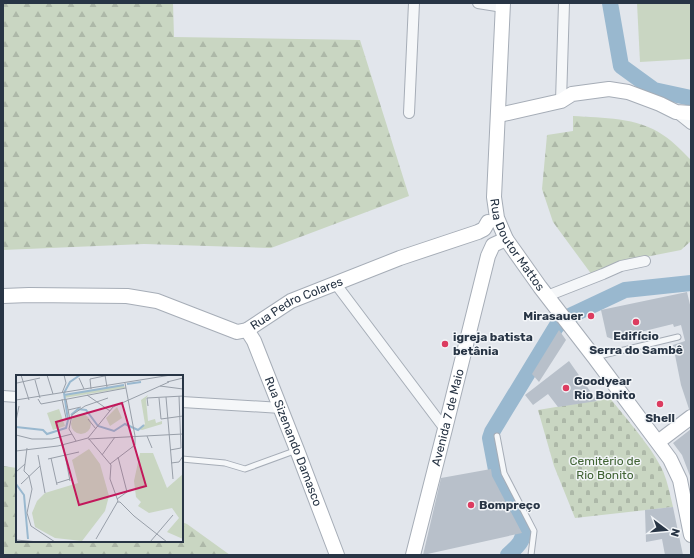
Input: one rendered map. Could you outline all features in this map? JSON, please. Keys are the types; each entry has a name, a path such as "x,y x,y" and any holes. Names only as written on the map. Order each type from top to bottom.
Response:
{"street":[{"path":"409,113 414,3"},
{"path":"478,3 503,5"},
{"path":"562,101 564,3"},
{"name":"Rua Doutor Mattos","path":"503,5 494,197 497,218 506,239 546,296 594,357 670,459 680,480 691,535"},
{"path":"498,115 562,101 572,94 609,89 628,92 655,102 676,112 691,124"},
{"path":"676,112 691,113"},
{"name":"Avenida 7 de Maio","path":"488,256 488,222 494,197"},
{"name":"Rua Pedro Colares","path":"3,296 29,294 127,296 157,301 237,332 247,330 291,301 400,258 478,232 484,229 488,222"},
{"name":"Avenida 7 de Maio","path":"413,555 488,256 493,245 506,239"},
{"path":"546,296 621,266 645,262"},
{"path":"335,283 445,429"},
{"name":"Rua Sizenando Damasco","path":"247,330 254,341 298,450 337,555"},
{"path":"3,396 16,398"},
{"path":"183,402 281,408"},
{"path":"658,442 691,417"}],"lane":[{"path":"594,357 678,338"},
{"path":"497,436 504,473 534,531 531,555"},
{"path":"183,459 225,463 245,468 298,450"}],"green space":[{"path":"3,3 173,3 174,37 360,40 409,196 271,248 144,244 3,250"},
{"path":"637,3 691,3 691,59 640,62"},
{"path":"573,116 608,118 631,122 653,129 667,138 691,160 691,241 681,250 620,262 592,275 553,222 542,189 547,135 573,131"},
{"name":"Cemitério de Rio Bonito","path":"610,398 646,443 658,462 666,480 673,507 575,518 554,466 538,410"},
{"path":"3,466 16,468 16,542 183,542 183,522 230,555 3,555"}],"building":[{"path":"687,292 691,309 691,409 689,409 681,385 673,345 685,341 681,325 674,327 673,324 612,339 607,337 601,310"},
{"path":"559,330 566,340 539,382 532,374"},
{"name":"Goodyear Rio Bonito","path":"569,361 597,401 558,407 548,394 533,405 525,395"},
{"path":"691,429 690,476 682,455 673,443"},
{"name":"Bompreço","path":"491,469 492,476 522,533 423,555 441,478"},
{"path":"673,507 683,555 665,555 662,539 646,542 645,510"}],"waterway":[{"path":"610,3 621,66 654,90 691,98"},
{"path":"508,555 521,542 523,531 497,475 490,438 492,432 556,327 564,319 625,290 691,283"}],"place":[{"name":"Mirasauer","path":"591,316"},
{"name":"Edifício Serra do Sambê","path":"636,322"},
{"name":"igreja batista betânia","path":"445,344"},
{"name":"Goodyear Rio Bonito","path":"566,388"},
{"name":"Shell","path":"660,404"},
{"name":"Bompreço","path":"471,505"}]}
